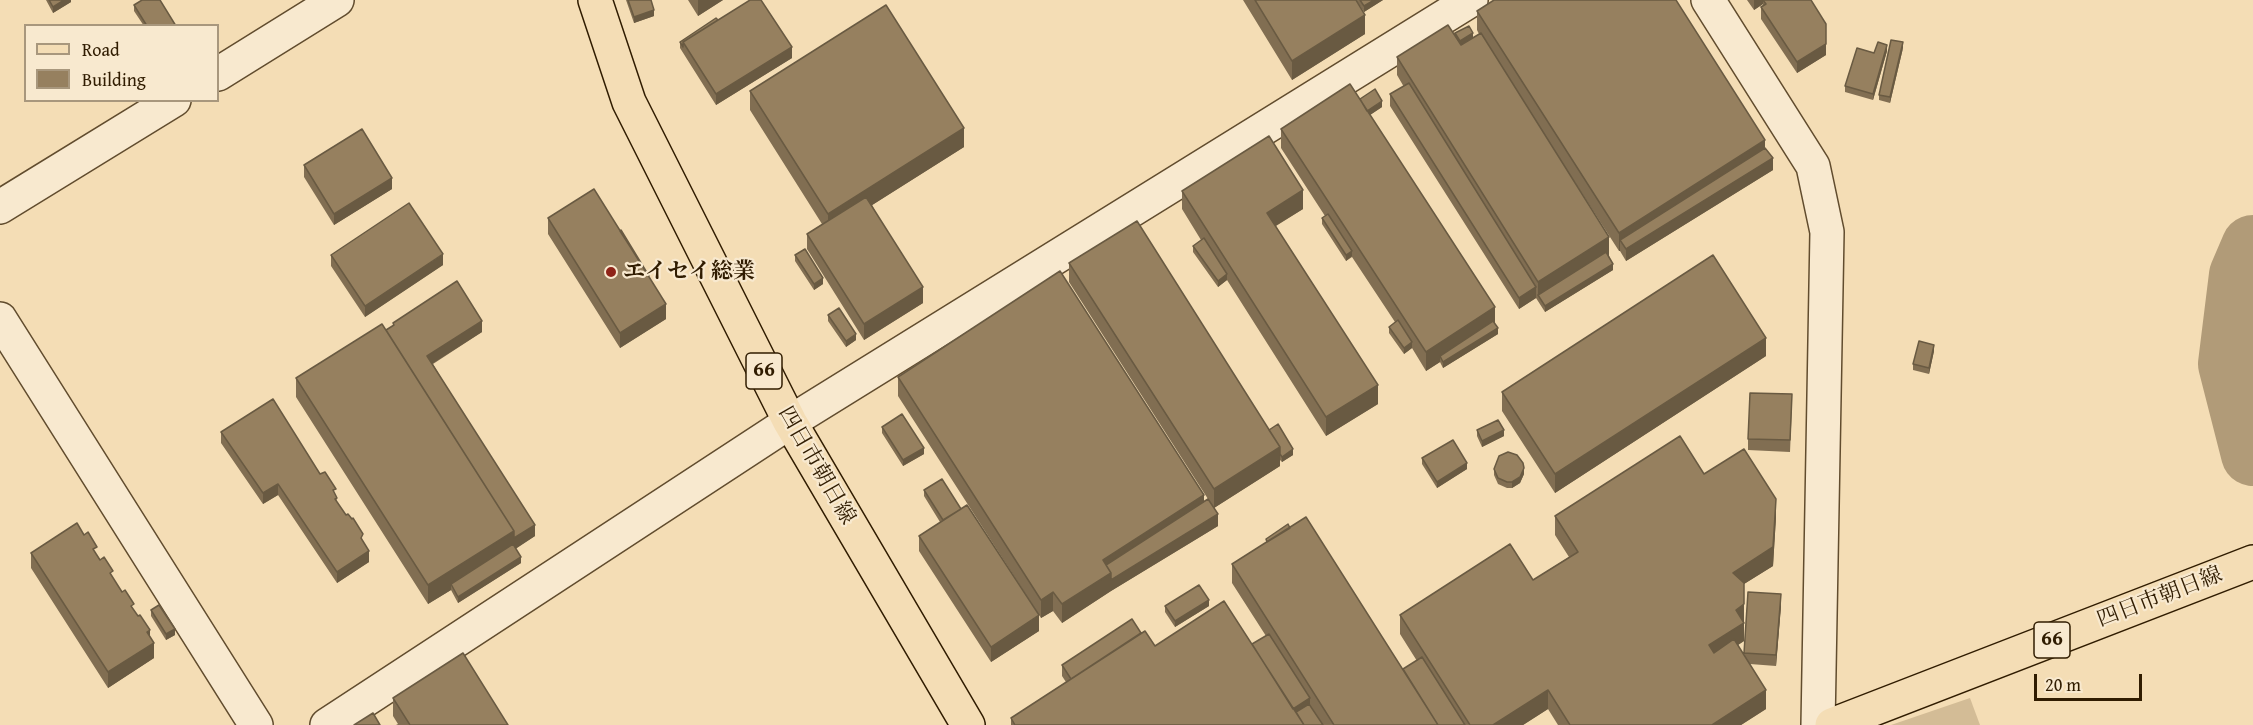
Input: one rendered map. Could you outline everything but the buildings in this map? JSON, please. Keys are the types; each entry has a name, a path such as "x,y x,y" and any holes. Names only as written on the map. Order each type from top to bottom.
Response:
{"main road":[{"name":"四日市朝日線","path":"595,0 629,102 790,422 957,721"},
{"name":"四日市朝日線","path":"1841,721 2253,562"}],"street":[{"path":"219,73 337,0"},
{"path":"327,725 790,422 1471,0"},
{"path":"1708,0 1813,166 1827,232 1818,725"},
{"path":"0,207 171,102"},
{"path":"0,319 256,725"}],"shaded area":[{"path":"1970,698 1980,725 1891,725"}],"waterway":[{"path":"2253,247 2241,275 2230,364 2253,454"}],"place":[{"name":"エイセイ総業","path":"611,272"}]}
